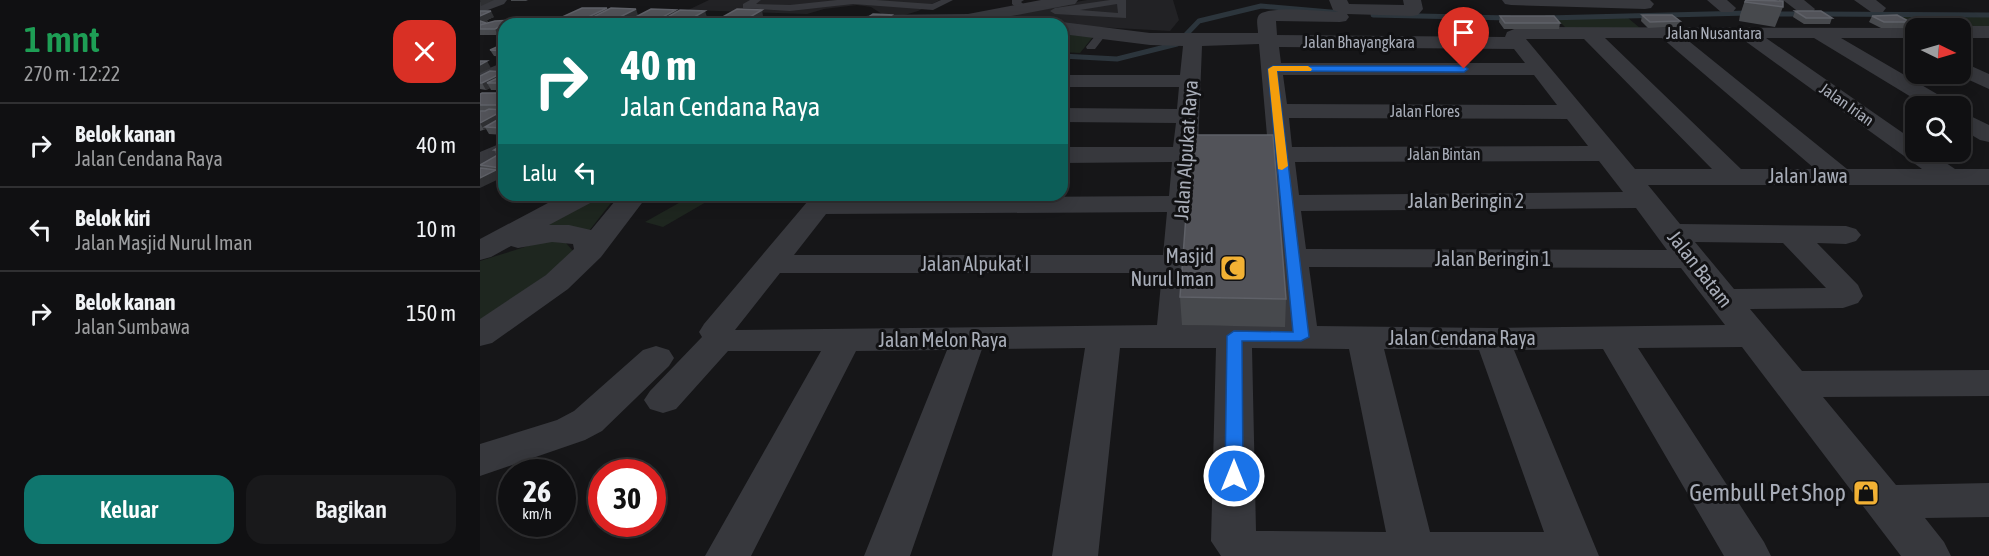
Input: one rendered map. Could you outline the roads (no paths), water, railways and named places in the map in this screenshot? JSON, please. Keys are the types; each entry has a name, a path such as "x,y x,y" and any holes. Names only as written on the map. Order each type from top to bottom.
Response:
{"street":[{"path":"480,8 498,0"},
{"path":"972,18 1021,4 1069,0"},
{"path":"1301,337 1266,18 1339,9 1339,6 1347,9 1412,11 1414,10 1412,0"},
{"path":"1511,0 1645,4 1642,0"},
{"path":"1068,29 1150,39 1269,40"},
{"path":"1818,32 1924,96"},
{"name":"Jalan Nusantara","path":"1517,39 1519,33 1818,32 1905,35"},
{"path":"1589,33 1734,177"},
{"path":"1667,33 1839,176"},
{"name":"Jalan Irian","path":"1746,33 1948,176"},
{"name":"Jalan Bhayangkara","path":"1269,40 1517,39"},
{"name":"Jalan Batam","path":"1517,39 1928,556"},
{"name":"Jalan Alpukat Raya","path":"1173,336 1193,40"},
{"path":"498,51 483,57 498,58"},
{"path":"1273,69 1539,69"},
{"path":"480,80 498,71"},
{"path":"1971,73 1989,83"},
{"path":"1068,81 1191,81"},
{"name":"Jalan Flores","path":"1277,111 1573,112"},
{"path":"1068,115 1188,116"},
{"path":"1971,124 1989,135"},
{"path":"480,140 498,141"},
{"path":"480,162 498,152"},
{"name":"Jalan Bintan","path":"1068,155 1608,153"},
{"name":"Jalan Jawa","path":"1628,177 1989,177"},
{"name":"Jalan Beringin 2","path":"1287,203 1646,200"},
{"path":"485,249 561,201"},
{"path":"480,335 557,282 590,251 629,201"},
{"path":"663,400 719,335 823,201 1182,204"},
{"path":"485,249 554,233 573,234 586,238 590,251"},
{"path":"1672,233 1845,235"},
{"path":"1723,299 1843,298 1848,296 1847,292 1791,235"},
{"name":"Jalan Beringin 1","path":"1293,258 1693,259"},
{"name":"Jalan Alpukat I","path":"772,264 1179,264"},
{"name":"Jalan Melon Raya","path":"719,335 727,341 1173,336"},
{"name":"Jalan Cendana Raya","path":"1173,336 1492,339 1751,336"},
{"path":"1234,336 1234,541 1250,551 1575,554 1492,339"},
{"path":"1613,337 1748,556"},
{"path":"1075,556 1104,338"},
{"path":"1364,338 1413,553"},
{"path":"887,556 968,340"},
{"path":"728,556 844,341"},
{"path":"480,460 571,430 588,421 656,358"},
{"path":"1791,384 1989,383"},
{"path":"1885,502 1989,500"}],"lane":[{"path":"756,0 746,6 790,8 853,1 933,7 948,0"},
{"path":"879,18 922,6 934,0"},
{"path":"1121,0 1123,16 1055,11 1066,9 1121,0"},
{"path":"1090,47 1103,32"}],"waterway":[{"path":"1068,56 1117,59 1177,44 1199,21 1261,6 1342,13"},
{"path":"1546,18 1749,13"},
{"path":"1771,14 1803,14"},
{"path":"1816,14 1989,15"},
{"path":"1373,15 1510,18"}],"place":[{"name":"Masjid Nurul Iman","path":"1233,268"},
{"name":"Gembull Pet Shop","path":"1866,493"}]}
